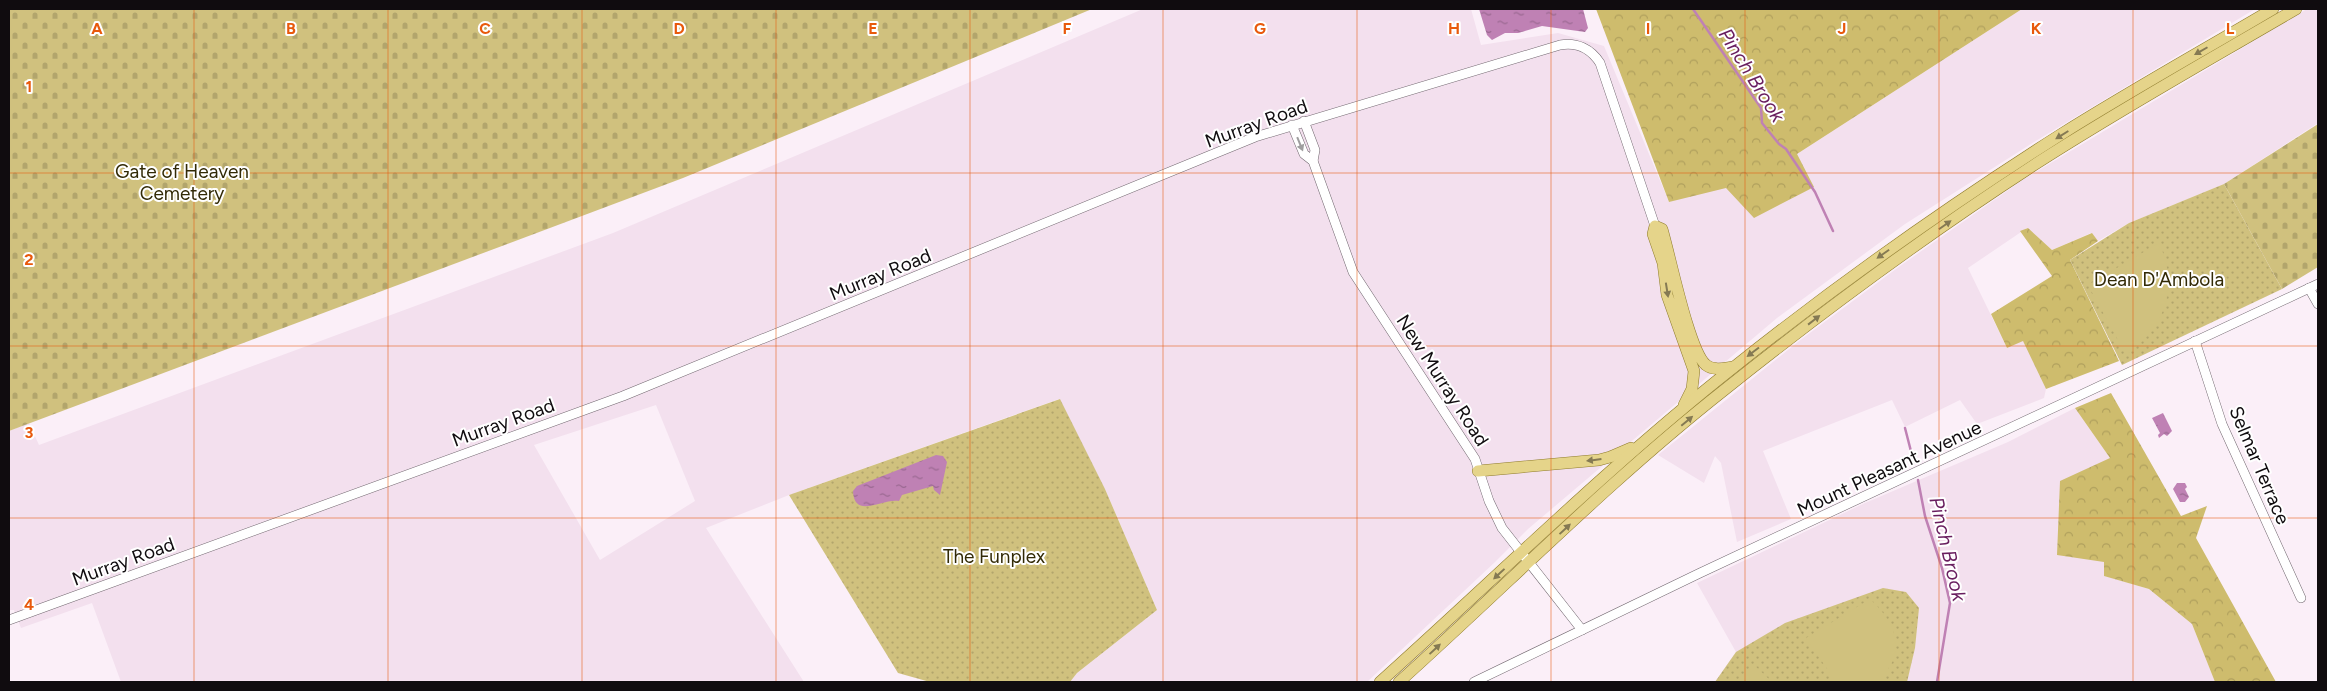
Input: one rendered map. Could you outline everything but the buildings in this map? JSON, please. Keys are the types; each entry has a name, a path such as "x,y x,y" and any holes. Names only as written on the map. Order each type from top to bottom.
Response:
{"main road":[{"path":"1399,682 1525,557 1654,434 1734,366 1854,276 1992,179 2075,126 2274,9"},
{"path":"1380,682 1664,439 1720,393 1866,280 2038,163 2296,9"},
{"path":"1682,409 1692,389 1694,371 1667,295 1663,264 1653,233 1656,226 1662,229 1671,259 1677,293 1700,357 1709,367 1714,369 1734,366"},
{"path":"1478,471 1610,457 1654,434"}],"street":[{"name":"Murray Road","path":"9,620 623,396 1255,137 1560,45 1578,45 1588,50 1600,63 1656,226"},
{"name":"New Murray Road","path":"1304,121 1315,150 1313,161 1353,272 1475,458 1478,471 1498,521 1582,630"},
{"name":"New Murray Road","path":"1292,125 1304,154 1313,161"},
{"name":"Mount Pleasant Avenue","path":"1474,682 2318,284"},
{"path":"2309,288 2318,304"},
{"name":"Selmar Terrace","path":"2195,341 2222,424 2301,598"}],"shaded area":[{"path":"1143,9 1471,9 1481,45 1558,33 1604,46 1669,202 1797,154 2022,9 2255,9 2034,142 1905,224 1777,318 1528,529 1367,682 1070,682 1077,673 1157,610 1105,489 1059,399 789,495 706,528 804,682 121,682 92,603 21,628 14,610 9,610 9,431 29,423 39,445 613,233","holes":["656,405 695,501 600,560 534,445"]},
{"path":"2307,9 2318,9 2318,123 2224,184 2129,223 2098,241 2091,233 2052,250 2027,228 1968,268 2007,348 2023,340 2046,389 2044,398 1977,424 1960,400 1905,427 1892,400 1763,451 1791,519 1737,542 1721,463 1715,456 1704,483 1658,455 1799,341 1900,266 2024,179"},
{"path":"2075,408 2110,458 2105,576 2149,589 2192,624 2215,682 1715,682 1736,652 1697,583 1865,503 2008,442"}],"green space":[{"name":"Gate of Heaven Cemetery","path":"9,9 1092,9 683,178 9,431"},
{"path":"1596,9 2022,9 1797,154 1814,187 1754,218 1726,188 1669,202"},
{"path":"2318,124 2318,267 2282,289 2224,184"},
{"name":"Dean D'Ambola","path":"2224,184 2282,289 2122,365 2070,260 2129,223"},
{"path":"2028,228 2052,250 2092,233 2098,241 2070,260 2119,361 2046,389 2023,341 2007,348 1991,314 2052,276 2020,231"},
{"path":"2159,243 2168,276 2165,306 2159,320 2150,332 2126,355 2088,285"},
{"path":"2111,393 2181,516 2207,506 2196,538 2276,682 2215,682 2192,624 2149,589 2104,576 2104,562 2057,555 2060,481 2110,458 2075,408"},
{"name":"The Funplex","path":"1060,399 1105,489 1157,610 1077,673 1070,682 930,682 898,673 789,495"},
{"path":"1883,588 1906,592 1919,608 1915,648 1907,682 1715,682 1736,652 1785,623"},
{"path":"1870,599 1887,619 1892,629 1896,650 1893,661 1876,682 1836,682 1806,638"},
{"path":"1754,665 1772,682 1737,682"}],"water":[{"path":"1479,9 1583,9 1588,28 1585,32 1542,26 1518,33 1505,33 1492,40 1487,35"},
{"path":"2163,413 2172,431 2167,436 2164,434 2159,438 2158,435 2160,433 2152,418"},
{"path":"936,455 943,456 947,462 940,495 934,490 933,486 902,495 899,501 864,506 858,504 855,500 853,491 857,486"},
{"path":"2177,483 2185,483 2187,487 2185,489 2189,497 2185,502 2180,502 2173,489"}],"waterway":[{"name":"Pinch Brook","path":"1693,9 1761,108 1762,123 1779,144 1786,149 1815,192 1833,231"},
{"name":"Pinch Brook","path":"1905,428 1914,463"},
{"name":"Pinch Brook","path":"1918,480 1925,516 1942,568 1950,603 1937,682"}]}
